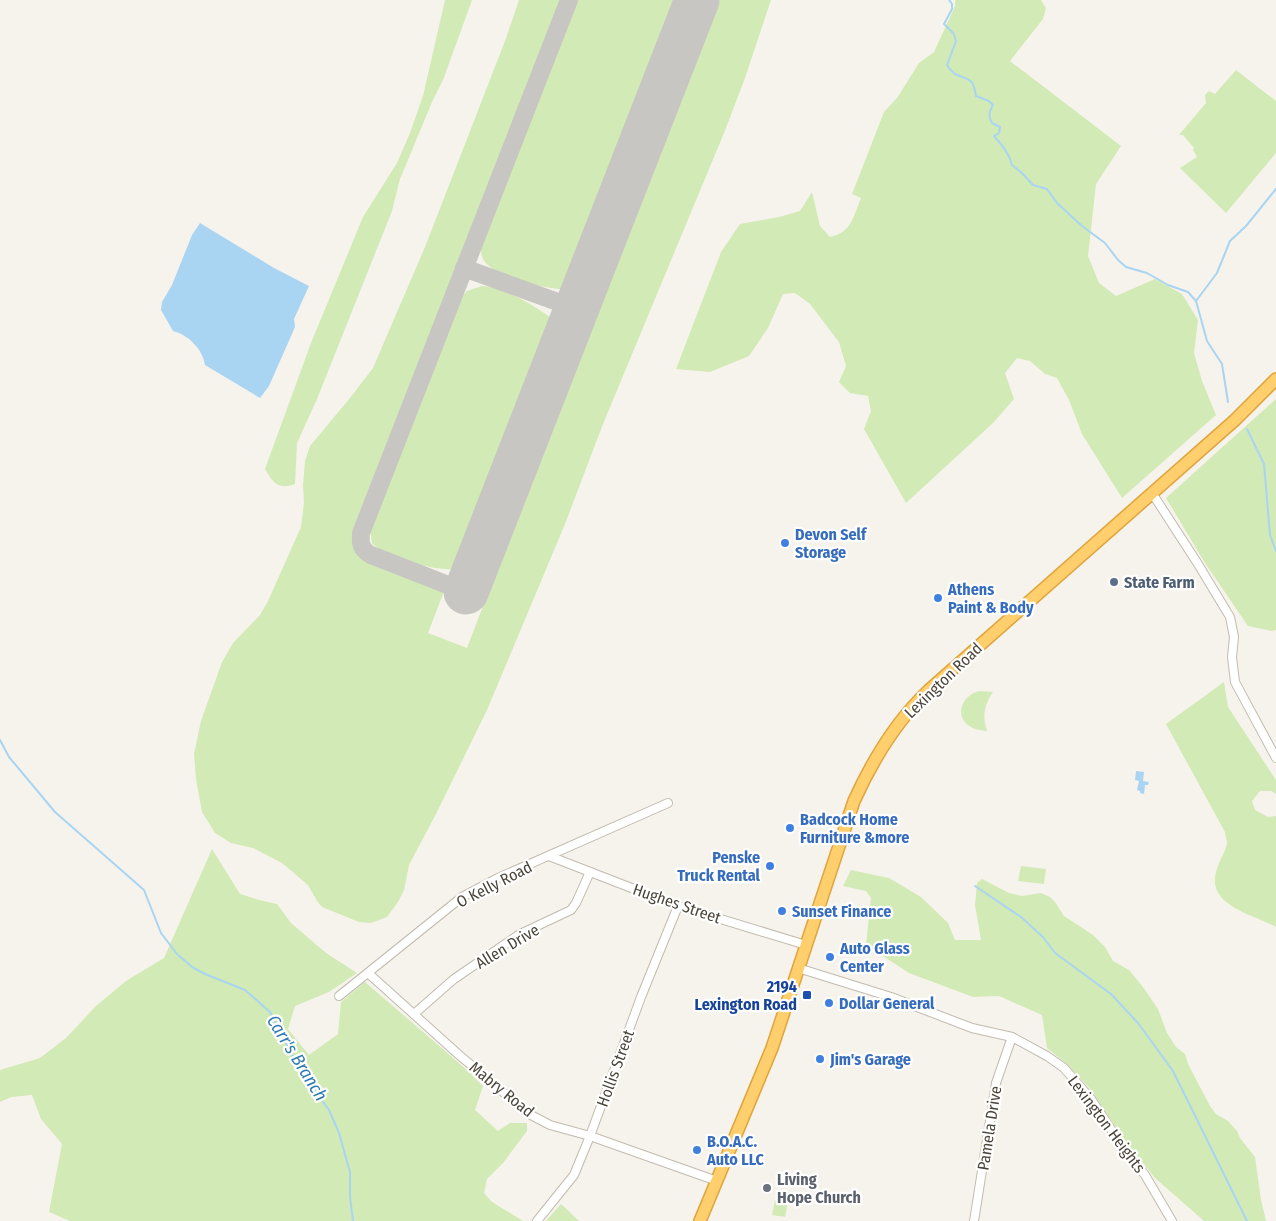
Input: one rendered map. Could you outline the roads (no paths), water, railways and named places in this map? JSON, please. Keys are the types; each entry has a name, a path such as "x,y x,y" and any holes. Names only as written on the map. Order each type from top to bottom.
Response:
{"highway":[{"name":"Lexington Road","path":"700,1221 772,1048 854,801 877,755 900,721 959,662 1235,420 1276,379"}],"street":[{"path":"1152,493 1230,617 1234,636 1232,657 1235,682 1276,758"},
{"name":"O Kelly Road","path":"339,996 462,897 498,878 668,803"},
{"name":"Hughes Street","path":"549,856 678,906 806,945"},
{"name":"Allen Drive","path":"414,1014 454,979 520,934 571,910 590,872"},
{"name":"Hollis Street","path":"537,1221 572,1179 590,1136 641,997 678,906"},
{"name":"Lexington Heights","path":"798,968 891,997 965,1026 1012,1037 1047,1056 1064,1068 1092,1099 1122,1146 1145,1174 1172,1221"},
{"name":"Mabry Road","path":"368,973 458,1054 529,1114 550,1125 590,1136 717,1182"},
{"name":"Pamela Drive","path":"974,1221 996,1083 999,1069 1012,1037"}],"water":[{"path":"200,223 274,268 309,286 294,319 295,327 269,386 260,398 205,365 204,359 194,344 184,336 173,331 161,310 162,302 172,285 192,235"},
{"path":"1136,771 1144,772 1143,781 1149,782 1148,785 1145,785 1144,794 1137,790 1139,781 1135,780"}],"waterway":[{"path":"949,0 952,4 952,9 944,24 954,34 956,41 947,65 955,74 970,80 974,86 976,96 989,101 993,105 990,118 992,123 1000,127 999,133 994,136 1007,153 1012,165 1033,185 1047,189 1057,203 1082,226 1105,243 1126,267 1147,273 1168,285 1188,292 1196,301"},
{"path":"1228,402 1222,364 1207,341 1196,301 1217,273 1230,241 1246,226 1276,189"},
{"path":"1247,429 1264,464 1270,535 1276,551"},
{"name":"Carr's Branch","path":"0,740 9,757 55,812 144,890 161,933 177,954 192,967 205,974 245,990 270,1012 298,1067 329,1110 339,1133 350,1172 350,1197 353,1221"},
{"path":"975,886 1021,917 1043,937 1055,953 1111,994 1138,1023 1173,1071 1247,1221"}],"place":[{"name":"Devon Self Storage","path":"785,543"},
{"name":"State Farm","path":"1114,582"},
{"name":"Athens Paint & Body","path":"938,598"},
{"name":"Badcock Home Furniture &more","path":"790,828"},
{"name":"Penske Truck Rental","path":"770,866"},
{"name":"Sunset Finance","path":"782,911"},
{"name":"Auto Glass Center","path":"830,957"},
{"name":"2194 Lexington Road","path":"807,995"},
{"name":"Dollar General","path":"829,1003"},
{"name":"Jim's Garage","path":"820,1059"},
{"name":"B.O.A.C. Auto LLC","path":"697,1150"},
{"name":"Living Hope Church","path":"767,1188"}]}
